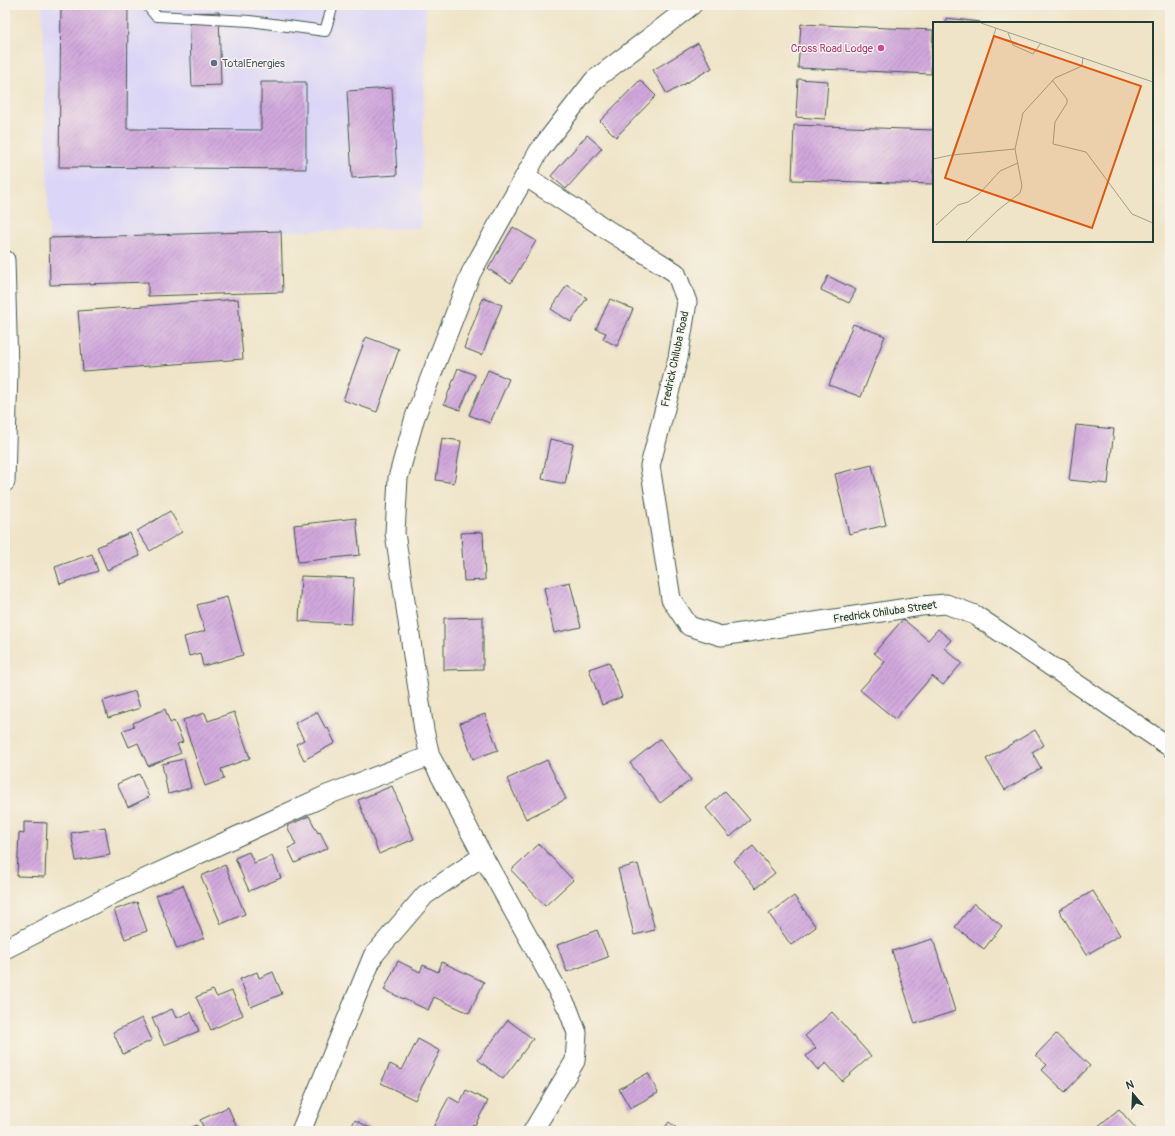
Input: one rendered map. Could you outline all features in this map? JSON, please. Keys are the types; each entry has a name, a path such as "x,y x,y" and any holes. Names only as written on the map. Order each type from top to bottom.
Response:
{"street":[{"path":"533,1131 575,1061 577,1033 568,1009 483,856 430,756 424,730 395,533 398,478 415,417 471,273 539,151 594,80 692,5"},
{"name":"Fredrick Chiluba Road","path":"525,176 608,231 676,273 687,302 678,358 650,466 671,599"},
{"path":"5,260 8,369 5,482"},
{"name":"Fredrick Chiluba Street","path":"671,599 689,626 721,636 913,607 946,604 975,615 1170,747"},
{"path":"5,949 125,888 327,795 430,756"},
{"path":"301,1131 373,956 425,895 483,856"}],"lane":[{"path":"146,5 156,16 250,20 325,31 333,5"}],"shaded area":[{"path":"42,5 426,5 421,228 49,238"}],"building":[{"path":"61,5 128,5 127,129 261,130 261,82 306,82 306,169 59,167"},
{"path":"219,12 221,85 192,86 189,13"},
{"path":"946,18 980,22 946,22"},
{"path":"801,24 933,30 931,74 798,68"},
{"path":"698,43 712,68 667,94 653,70"},
{"path":"798,79 828,81 825,119 796,117"},
{"path":"640,80 656,96 616,137 600,121"},
{"path":"392,88 397,175 352,178 347,91"},
{"path":"794,125 933,130 933,184 792,180"},
{"path":"587,135 602,148 566,189 551,176"},
{"path":"513,227 536,241 511,283 488,269"},
{"path":"281,231 283,292 148,296 148,282 50,285 49,238"},
{"path":"828,276 856,290 849,303 821,290"},
{"path":"567,285 587,298 571,322 551,309"},
{"path":"483,298 502,305 482,355 464,348"},
{"path":"238,299 243,359 83,371 78,311"},
{"path":"610,299 633,309 617,346 603,339 606,333 596,329"},
{"path":"853,324 885,336 861,397 829,385"},
{"path":"366,337 399,349 377,412 343,400"},
{"path":"458,368 475,375 460,410 444,404"},
{"path":"488,370 509,379 490,423 469,415"},
{"path":"1076,425 1114,429 1108,484 1069,480"},
{"path":"442,438 461,441 454,483 436,480"},
{"path":"550,439 573,444 565,484 542,479"},
{"path":"872,465 886,525 849,534 835,474"},
{"path":"170,511 182,532 150,551 137,531"},
{"path":"356,518 360,555 298,562 294,525"},
{"path":"483,532 485,580 464,581 461,533"},
{"path":"130,533 140,556 107,570 97,547"},
{"path":"92,554 98,571 60,584 55,567"},
{"path":"301,576 354,578 351,624 299,621"},
{"path":"570,582 581,627 554,633 544,588"},
{"path":"227,597 243,655 203,666 200,653 189,656 184,637 205,631 197,605"},
{"path":"483,617 483,669 444,670 444,618"},
{"path":"903,619 928,640 938,629 951,640 944,648 962,663 943,685 932,676 895,719 860,690 885,662 874,653"},
{"path":"609,662 622,697 602,705 589,669"},
{"path":"135,691 140,708 108,718 103,701"},
{"path":"165,709 170,723 174,721 183,742 177,744 181,753 148,766 138,743 129,747 122,731 134,726 133,723"},
{"path":"234,712 250,758 221,769 224,779 205,786 183,720 205,713 208,721"},
{"path":"317,712 326,729 328,728 335,743 304,760 296,744 304,740 295,723"},
{"path":"485,714 498,750 473,759 460,723"},
{"path":"1035,730 1044,745 1032,752 1041,768 1005,790 986,759"},
{"path":"660,739 691,780 660,803 630,763"},
{"path":"184,759 191,788 168,794 162,764"},
{"path":"547,760 566,799 526,819 507,779"},
{"path":"139,774 149,797 128,807 117,784"},
{"path":"392,786 414,839 379,854 358,800"},
{"path":"725,791 750,820 730,837 706,808"},
{"path":"309,816 318,833 320,832 328,848 295,863 288,848 296,845 287,826"},
{"path":"24,822 47,823 45,877 17,876 19,833 24,834"},
{"path":"105,827 110,855 76,861 71,833"},
{"path":"539,844 573,880 545,906 511,870"},
{"path":"753,846 775,873 756,888 734,861"},
{"path":"249,852 254,863 272,856 281,878 249,891 235,858"},
{"path":"638,864 655,930 634,935 618,869"},
{"path":"225,865 245,914 221,924 201,876"},
{"path":"183,885 204,938 177,949 156,895"},
{"path":"1093,891 1120,935 1086,955 1059,910"},
{"path":"794,896 816,927 791,945 769,914"},
{"path":"137,902 147,931 125,939 114,910"},
{"path":"974,903 1002,926 984,949 955,927"},
{"path":"597,930 608,957 567,972 557,945"},
{"path":"933,939 955,1011 915,1024 892,951"},
{"path":"398,961 420,972 423,965 438,972 442,962 484,982 469,1013 434,997 428,1010 384,990"},
{"path":"257,972 259,978 273,972 282,994 251,1007 240,979"},
{"path":"213,990 217,997 232,991 243,1015 211,1030 196,997"},
{"path":"172,1009 176,1018 191,1012 199,1031 164,1045 152,1018"},
{"path":"832,1012 871,1056 842,1081 826,1063 818,1070 806,1056 816,1048 805,1036"},
{"path":"142,1018 152,1040 123,1054 113,1032"},
{"path":"508,1020 533,1039 503,1079 478,1060"},
{"path":"1056,1034 1090,1066 1065,1092 1042,1070 1047,1065 1036,1055"},
{"path":"418,1039 440,1051 415,1100 381,1083 390,1064 402,1070"},
{"path":"648,1073 658,1093 630,1108 619,1089"},
{"path":"466,1090 488,1101 475,1125 473,1124 469,1131 431,1131 449,1097 460,1103"},
{"path":"228,1107 238,1130 205,1131 200,1120"},
{"path":"1119,1109 1138,1131 1100,1131 1097,1127"},
{"path":"355,1120 376,1131 349,1131"},
{"path":"669,1122 680,1131 662,1131"},
{"path":"197,1125 200,1131 181,1131"}],"place":[{"name":"Cross Road Lodge","path":"881,48"},
{"name":"TotalEnergies","path":"214,63"}]}
